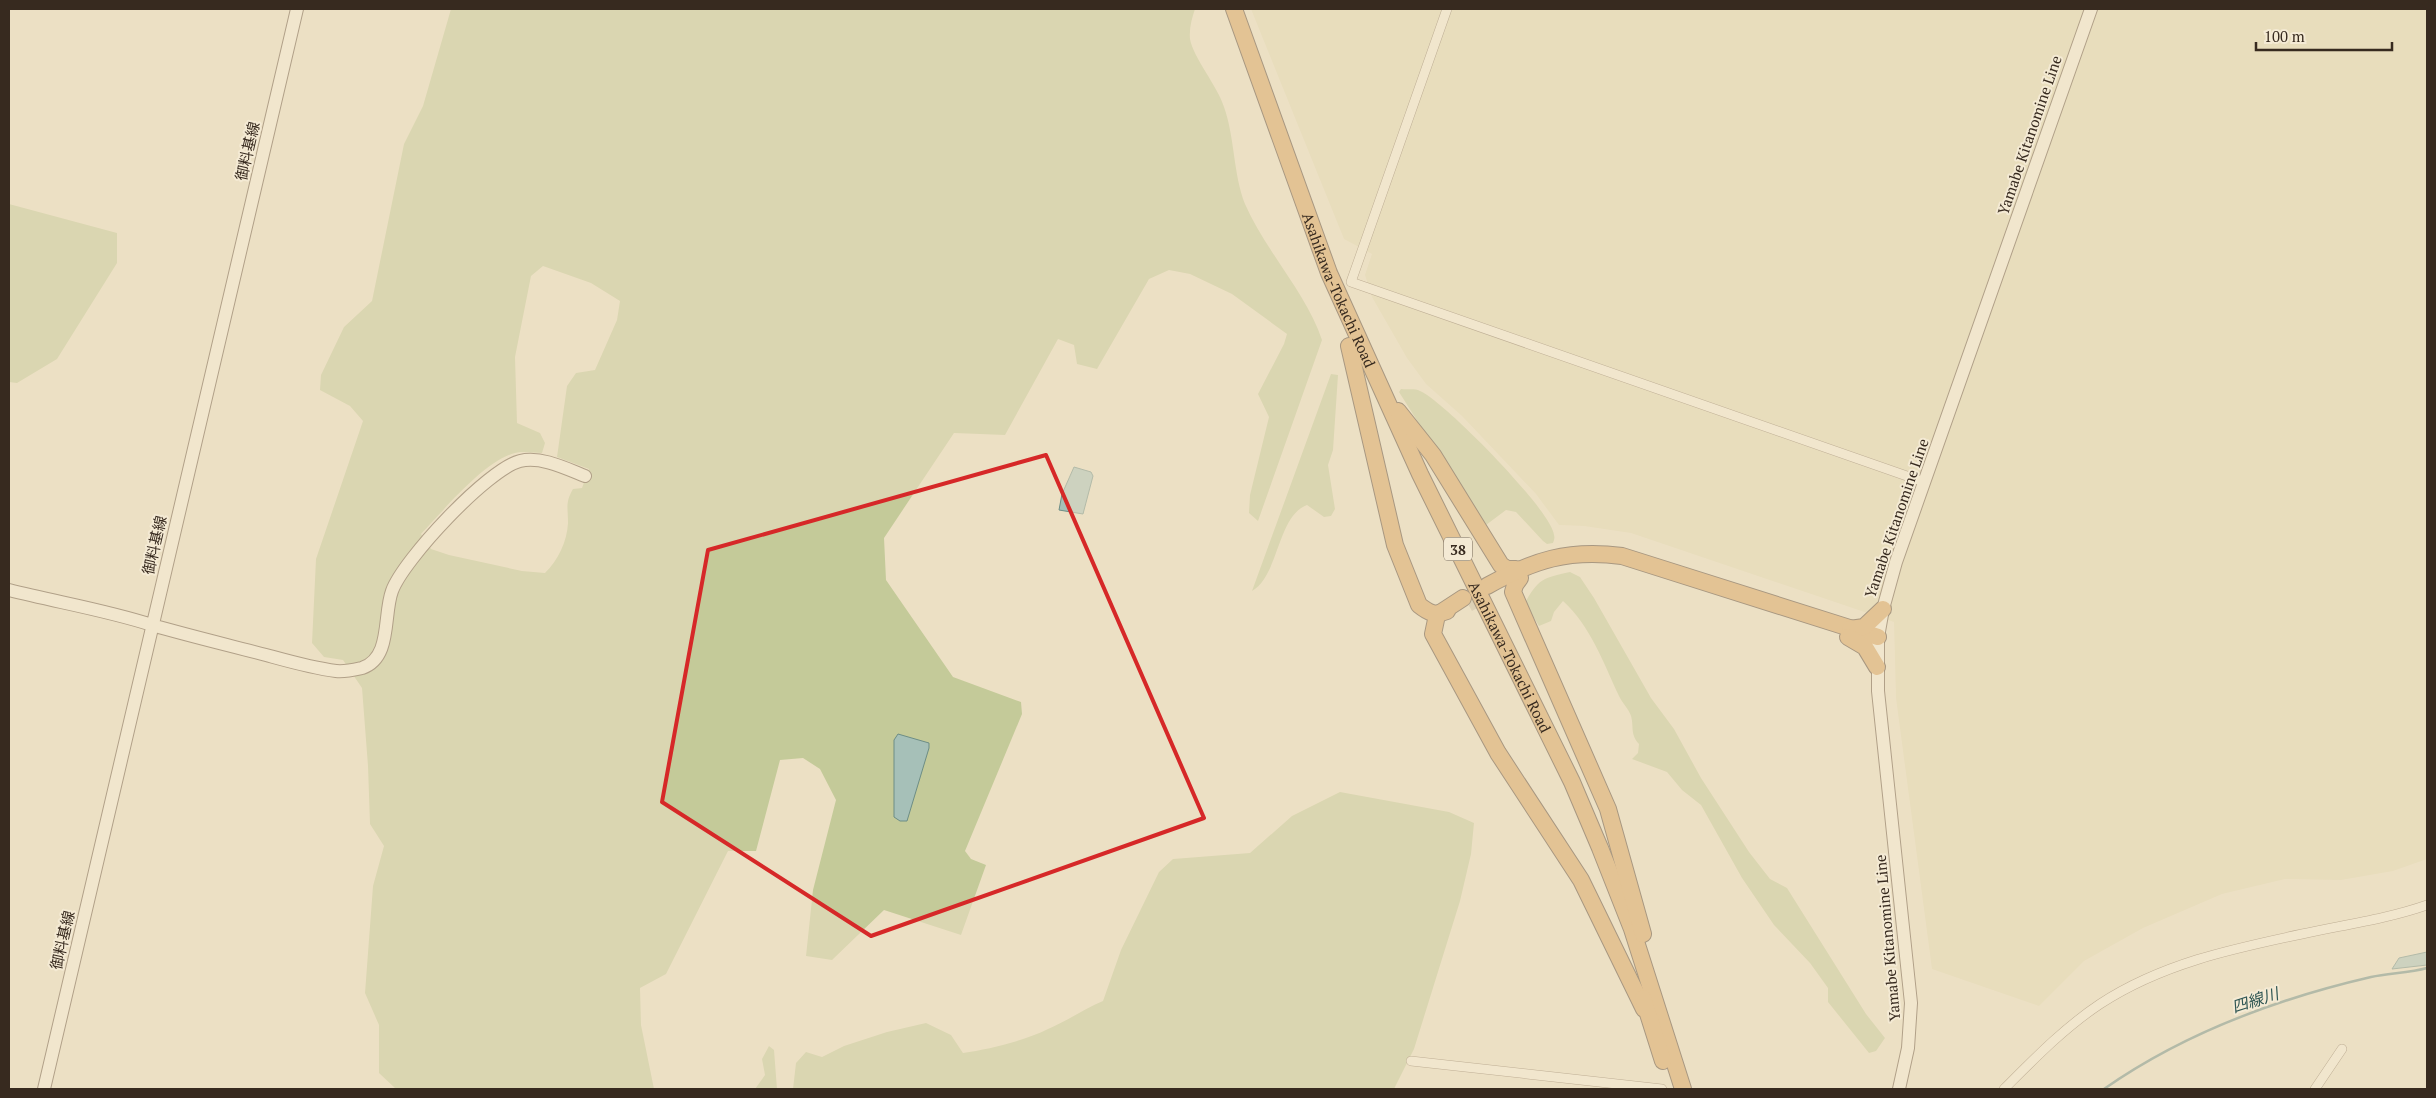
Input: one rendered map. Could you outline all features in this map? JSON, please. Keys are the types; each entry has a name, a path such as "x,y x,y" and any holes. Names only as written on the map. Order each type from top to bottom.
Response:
{"highway":[{"name":"Asahikawa-Tokachi Road","path":"1223,9 1293,203 1349,346 1562,786 1622,931 1683,1089"},
{"name":"Asahikawa-Tokachi Road","path":"1234,9 1329,273 1381,390 1572,782 1632,929 1672,1089"},
{"name":"38","path":"1349,346 1395,545 1419,605 1427,612 1437,615 1433,634 1441,651 1498,753 1581,880 1657,1023"},
{"path":"1381,390 1433,455 1501,565 1518,574"},
{"path":"1488,589 1542,560 1583,552 1622,556 1849,633 1878,641"},
{"path":"1518,574 1513,592 1608,809 1639,917 1657,1023"},
{"path":"1437,615 1466,601"},
{"path":"1849,633 1864,626 1883,609"},
{"path":"1849,633 1865,647 1878,667"}],"street":[{"name":"御料基線","path":"44,1089 297,9"},
{"path":"1447,9 1351,282 1924,482"},
{"name":"Yamabe Kitanomine Line","path":"1899,1089 1908,1048 1911,1003 1878,691 1878,641 1883,609 1896,562 2091,9"},
{"path":"9,590 152,624 168,630 320,668 342,671 360,668 370,665 381,649 392,591 402,571 425,542 497,472 520,461 534,460 547,462 585,476"},
{"path":"2004,1089 2049,1044 2082,1018 2119,993 2157,974 2188,962 2234,949 2427,905"},
{"path":"2315,1089 2342,1049"},
{"path":"1411,1061 1662,1089"}],"highlighted area":[{"path":"1046,455 1204,818 871,936 662,802 708,550"}],"shaded area":[{"path":"1251,9 2427,9 2427,859 2393,871 2341,880 2285,879 2222,894 2143,928 2084,961 2039,1006 1932,969 1896,698 1894,622 1631,533 1584,526 1559,525 1536,494 1462,416 1426,384 1407,358 1372,297 1365,275 1372,254 1344,239"}],"green space":[{"path":"451,9 1195,9 1190,27 1190,39 1196,54 1217,90 1228,119 1238,180 1245,204 1263,238 1306,306 1322,340 1258,521 1249,513 1250,495 1269,417 1258,394 1284,344 1287,334 1232,294 1190,274 1169,270 1149,279 1097,369 1077,364 1074,345 1058,339 1005,435 954,433 884,538 886,580 953,677 1021,702 1022,714 965,851 971,859 986,865 961,935 884,910 832,960 806,956 813,890 836,800 820,769 803,758 780,760 756,851 728,851 666,974 640,988 641,1025 654,1089 396,1089 379,1073 379,1025 365,993 373,886 384,846 370,824 362,688 343,660 324,657 312,643 316,559 363,421 350,406 320,390 321,375 344,327 372,301 404,144 423,106","holes":["543,266 591,283 620,301 617,320 595,370 576,373 567,386 557,457 589,469 582,488 573,489 569,498 567,530 564,544 558,556 545,573 522,571 449,555 431,549 421,534 477,476 503,458 515,453 542,453 545,443 540,433 517,423 515,357 531,276"]},
{"path":"9,204 117,233 117,263 57,359 17,383 9,382"},
{"path":"1331,374 1338,375 1333,450 1328,465 1335,509 1331,516 1324,517 1307,505 1297,511 1284,533 1268,573 1252,591"},
{"path":"1401,389 1418,390 1433,399 1451,414 1495,458 1536,504 1549,522 1554,536 1553,543 1547,544 1543,541 1516,512 1506,510 1486,525 1480,520 1399,392"},
{"path":"1570,572 1580,577 1594,598 1651,698 1674,729 1701,778 1749,852 1770,879 1787,888 1866,1014 1885,1038 1876,1051 1869,1053 1828,1002 1828,988 1810,963 1774,925 1742,878 1701,805 1682,790 1667,772 1632,759 1638,753 1639,744 1633,734 1630,713 1620,699 1602,658 1581,621 1563,601 1554,612 1551,621 1539,626 1525,603 1542,581"},
{"path":"1340,792 1449,812 1474,823 1471,854 1460,901 1414,1049 1394,1089 793,1089 796,1063 806,1052 822,1057 844,1046 887,1032 926,1023 951,1035 963,1053 1006,1044 1039,1033 1103,1001 1121,950 1159,872 1173,859 1250,853 1292,816"},
{"path":"769,1046 774,1050 777,1089 755,1089 765,1075 762,1059"}],"water":[{"path":"1074,467 1091,472 1093,476 1083,514 1059,510 1062,494"},
{"path":"898,734 929,743 907,821 900,821 894,817 894,740"},
{"path":"2427,952 2427,965 2392,969 2399,958"}],"waterway":[{"name":"四線川","path":"2104,1089 2166,1051 2232,1020 2266,1007 2371,977 2427,968"}],"tunnel":[{"path":"1468,604 1489,592"}]}
